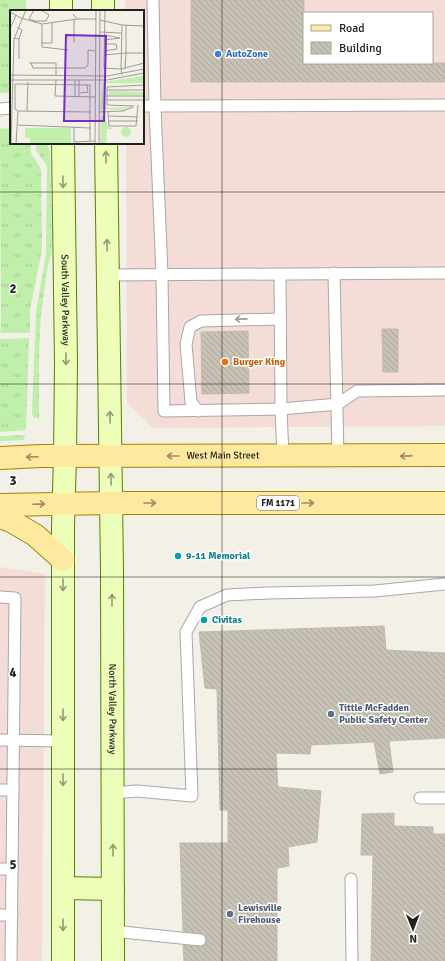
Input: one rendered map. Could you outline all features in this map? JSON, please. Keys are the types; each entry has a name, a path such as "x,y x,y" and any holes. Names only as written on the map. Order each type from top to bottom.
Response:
{"main road":[{"name":"South Valley Parkway","path":"63,144 66,356 65,457"},
{"path":"106,144 110,456"},
{"name":"West Main Street","path":"0,458 41,456 445,455"},
{"name":"North Valley Parkway","path":"110,456 112,570 113,961"},
{"path":"63,961 63,504 65,457"},
{"name":"FM 1171","path":"0,505 111,503 445,503"},
{"path":"0,517 11,520 35,535 63,560"},
{"path":"63,888 113,889"}],"lane":[{"path":"153,0 155,106 162,275 164,411 281,409 338,404 357,391 445,390"},
{"path":"144,106 445,105"},
{"path":"0,109 10,108"},
{"path":"334,273 338,456"},
{"path":"108,275 445,273"},
{"path":"280,274 281,409 283,456"},
{"path":"198,411 191,402 186,344 190,328 201,321 280,319"},
{"path":"112,793 136,791 192,796 186,632 200,607 227,595 375,591 445,584"},
{"path":"0,597 15,598 11,961"},
{"path":"0,740 63,741"},
{"path":"0,790 13,790"},
{"path":"420,798 445,798"},
{"path":"0,869 12,869"},
{"path":"351,880 352,961"},
{"path":"0,915 12,915"},
{"path":"113,931 200,940"}],"shaded area":[{"path":"125,0 445,0 445,426 153,428 127,403 126,144 144,144 144,10 125,10"},
{"path":"0,567 45,574 42,961 0,961"}],"green space":[{"path":"0,0 26,0 26,10 10,10 10,93 0,93"},
{"path":"10,128 10,144 30,144 31,153 41,169 42,249 30,310 30,333 0,333 0,129"},
{"path":"36,144 47,144 50,153 52,245 41,314 39,354 39,419 33,417 32,413 36,312 46,254 47,166 36,150"},
{"path":"29,338 26,430 0,432 0,339"},
{"path":"25,435 24,440 0,441 0,436"}],"building":[{"path":"191,0 304,0 303,64 445,63 445,82 191,82"},
{"path":"382,329 398,329 398,372 383,372"},
{"name":"Burger King","path":"248,331 249,393 202,394 201,332"},
{"name":"Tittle McFadden Public Safety Center","path":"384,626 386,650 445,653 445,738 389,741 393,772 380,774 374,742 311,745 310,754 276,753 278,787 321,791 317,842 288,847 289,866 277,868 277,961 184,961 183,945 202,946 206,944 207,940 204,934 183,931 180,843 228,843 228,810 220,810 217,689 205,688 199,632"},
{"path":"394,813 394,826 433,827 433,834 445,834 445,961 371,961 373,855 361,855 362,814"}],"place":[{"name":"AutoZone","path":"218,54"},
{"name":"Burger King","path":"225,362"},
{"name":"9-11 Memorial","path":"178,556"},
{"name":"Civitas","path":"204,620"},
{"name":"Tittle McFadden Public Safety Center","path":"331,714"},
{"name":"Lewisville Firehouse","path":"230,914"}]}
